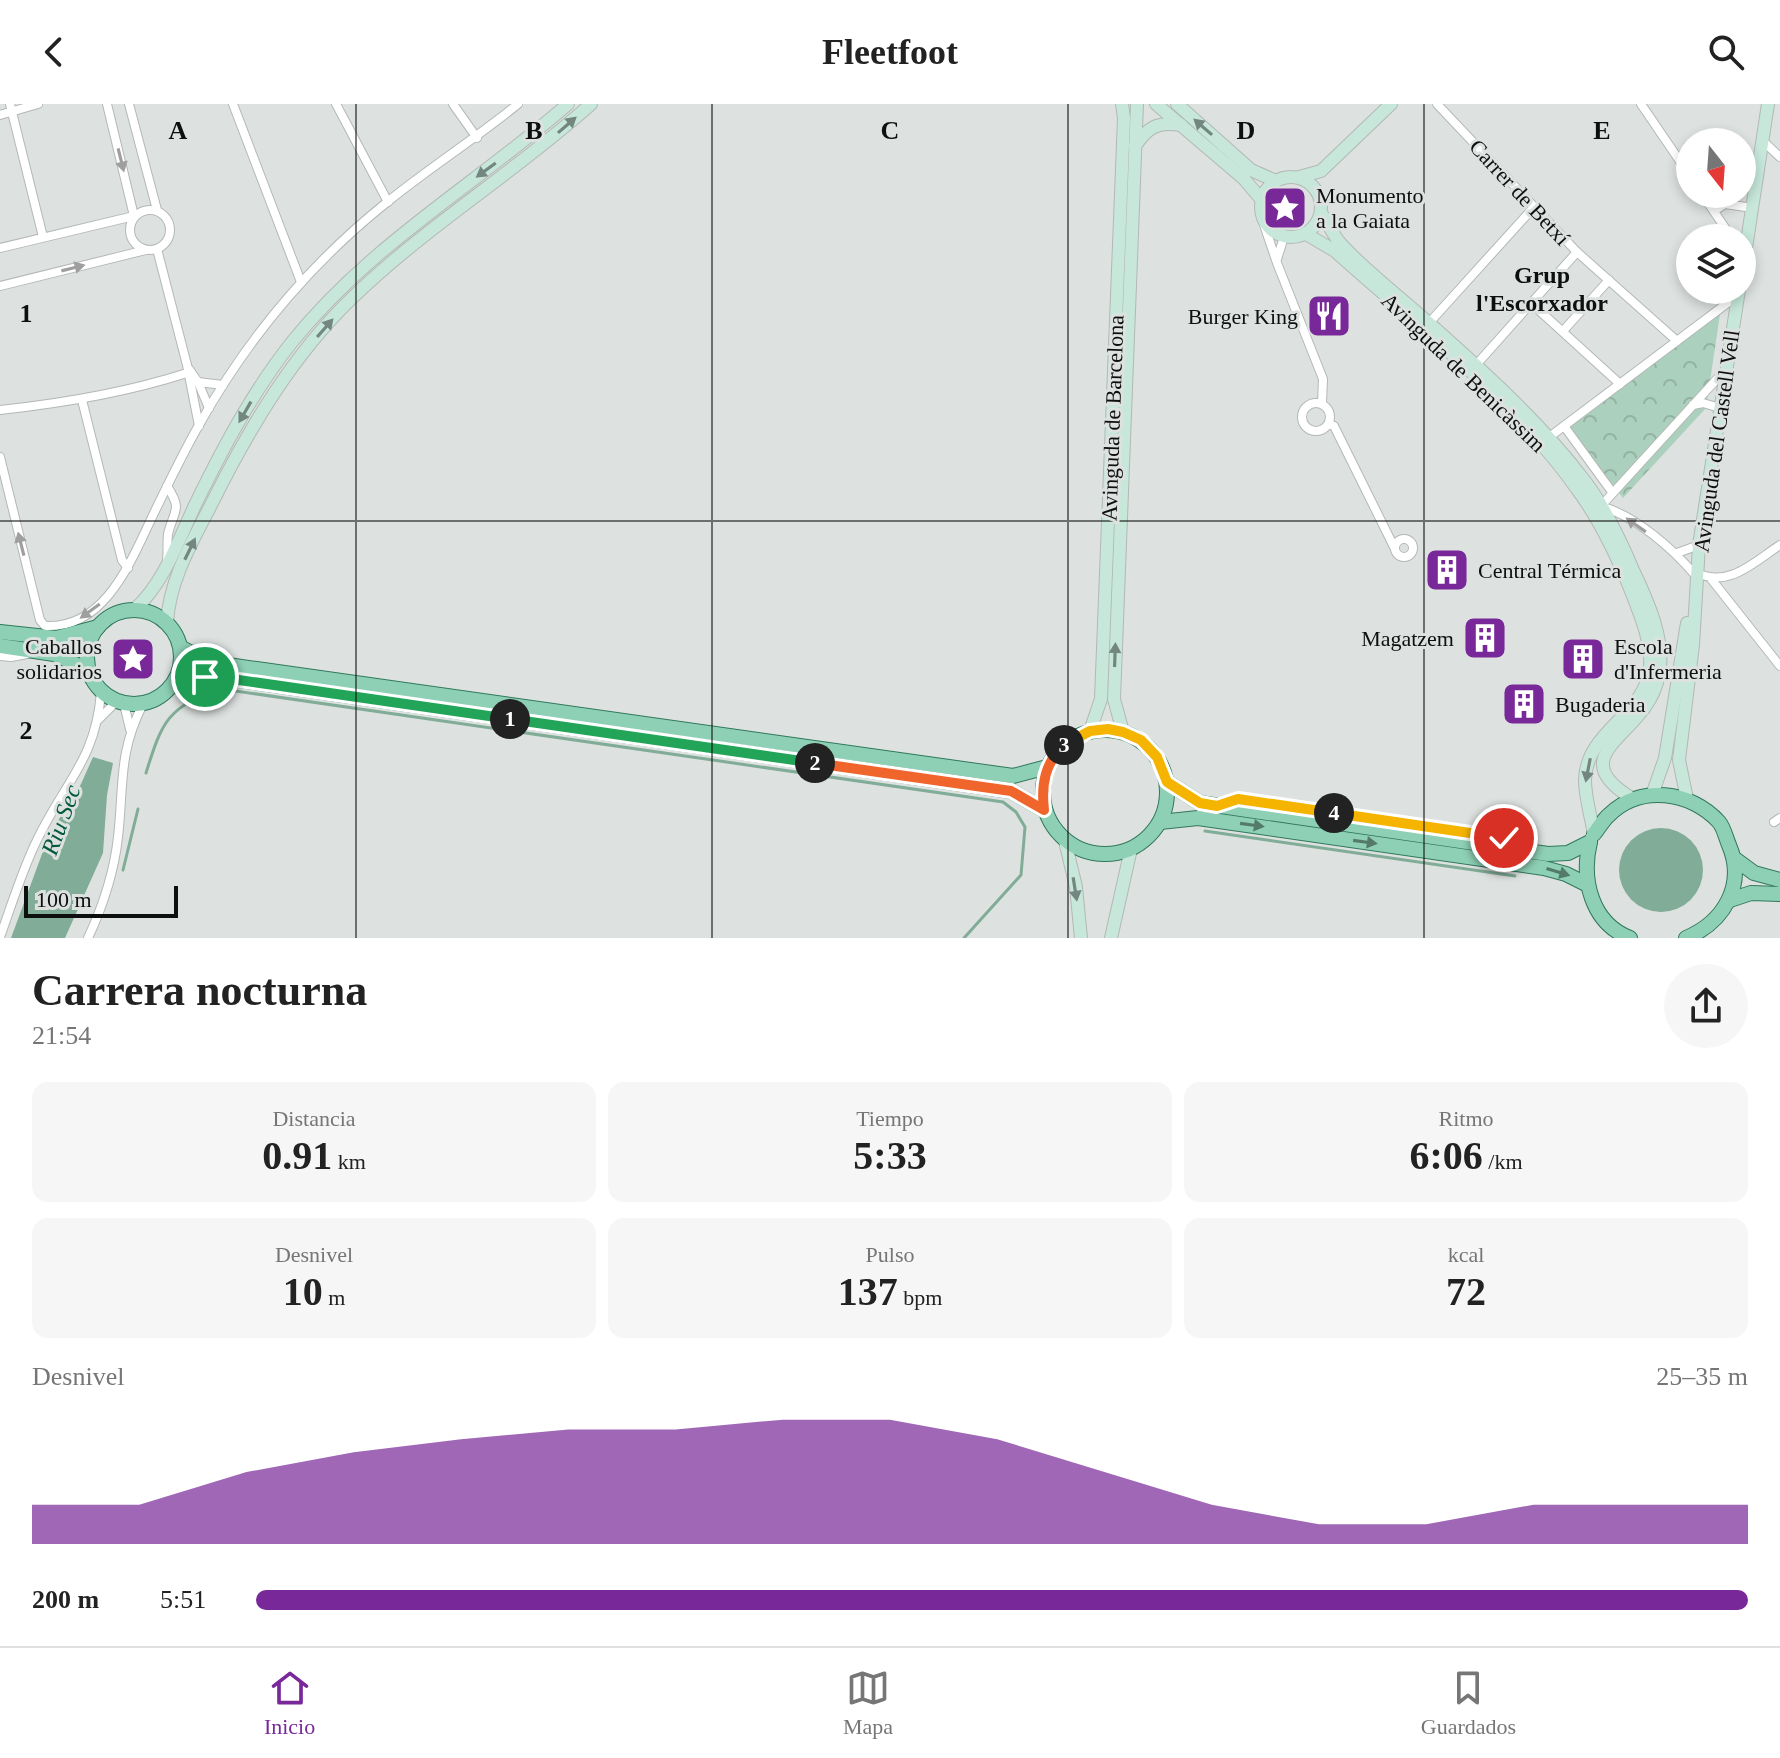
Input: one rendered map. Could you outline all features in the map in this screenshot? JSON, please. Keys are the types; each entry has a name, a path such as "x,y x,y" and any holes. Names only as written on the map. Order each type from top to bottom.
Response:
{"main road":[{"path":"135,609 157,585 221,454 259,389 292,342 373,257 568,104"},
{"path":"167,622 170,592 226,475 271,397 304,353 349,301 383,269 537,150 591,104"},
{"name":"Avinguda de Barcelona","path":"1090,731 1101,699 1123,153 1122,104"},
{"name":"Avinguda de Barcelona","path":"1123,732 1114,699 1137,104"},
{"path":"1156,104 1244,179 1261,199"},
{"path":"1177,104 1251,170 1276,181"},
{"path":"1321,171 1318,192 1321,213 1317,224 1306,234 1295,238 1284,237 1270,230 1261,216 1261,199 1266,189 1287,177 1321,171 1391,104"},
{"path":"1756,188 1768,104"},
{"path":"1135,146 1153,126 1165,123 1181,125"},
{"path":"1299,177 1318,192"},
{"path":"1750,224 1753,208"},
{"name":"Avinguda de Benicàssim","path":"1321,213 1341,243 1476,365 1548,438 1585,481 1601,506 1633,568 1660,651 1660,672 1654,693 1644,709 1613,739 1605,756 1604,772 1609,781 1633,799"},
{"name":"Avinguda de Benicàssim","path":"1306,234 1335,251 1524,425 1577,488 1623,570 1643,625 1650,652 1650,669 1637,702 1607,730 1592,750 1585,779 1592,838"},
{"name":"Avinguda del Castell Vell","path":"1687,799 1679,760 1693,645 1699,545 1737,304"},
{"name":"Avinguda del Castell Vell","path":"1652,795 1665,758 1690,604 1695,593"},
{"path":"182,648 181,668 172,686 159,698 143,704 120,703 101,692 88,670 87,649 98,627 112,615 135,609 153,613 167,622 182,648 203,659 228,665 1013,776 1047,767"},
{"path":"3,630 56,638 98,627"},
{"path":"0,646 54,654 88,670"},
{"path":"172,686 205,677 240,680 1011,791 1044,810"},
{"path":"1108,729 1123,732 1141,740 1157,757 1167,782 1167,802 1160,822 1150,835 1131,849 1109,855 1088,852 1065,841 1044,810 1042,791 1047,767 1055,753 1070,739 1090,731 1108,729"},
{"path":"1167,782 1200,803 1548,854 1568,853 1592,838"},
{"path":"1625,937 1598,913 1586,884 1585,863 1592,838 1610,813 1633,799 1670,795 1687,799 1720,823 1735,859 1735,880 1730,900 1706,929 1686,938"},
{"path":"1160,822 1198,818 1544,868 1586,884"},
{"path":"1065,841 1076,887 1081,938"},
{"path":"1111,938 1131,849"},
{"path":"1735,859 1754,873 1780,880"},
{"path":"1730,900 1751,893 1780,894"}],"street":[{"path":"0,115 11,108 38,104"},
{"path":"107,104 134,216 129,230 134,243 146,250"},
{"path":"129,104 157,210"},
{"path":"233,104 301,282"},
{"path":"336,104 388,202"},
{"path":"453,104 477,138"},
{"path":"0,457 40,620 45,626 73,623 94,610 111,593 128,568 209,408 268,320 301,282 388,202 477,138 518,104"},
{"name":"Carrer de Betxí","path":"1437,104 1577,252 1677,341"},
{"path":"1641,104 1676,155"},
{"path":"11,108 43,237"},
{"path":"1763,141 1780,157"},
{"path":"1429,323 1534,207"},
{"path":"1712,208 1723,224"},
{"path":"1714,211 1719,208"},
{"path":"0,248 134,216 145,209 157,210 167,217 171,229 167,241 157,249 0,286"},
{"path":"1261,216 1323,379 1322,403"},
{"path":"1277,263 1284,237"},
{"path":"157,249 199,426"},
{"path":"1476,365 1577,252"},
{"path":"1563,331 1609,280"},
{"path":"1531,303 1620,384"},
{"path":"1548,438 1724,304"},
{"path":"187,369 198,382 209,408"},
{"path":"0,410 82,400 140,388 187,369"},
{"path":"1726,369 1601,506 1616,511 1677,553 1697,575 1712,580 1736,574 1780,545"},
{"path":"198,382 223,385"},
{"path":"193,398 209,408"},
{"path":"82,400 122,560 128,568"},
{"path":"1312,403 1322,403 1331,416 1329,424 1316,431 1304,424 1304,408 1312,403"},
{"path":"1693,405 1703,403 1720,408"},
{"path":"1329,424 1334,426 1397,554 1403,557 1412,552 1411,542 1400,539 1385,527"},
{"name":"Avinguda de Benicàssim","path":"1564,426 1612,492"},
{"path":"167,486 176,500 178,511 168,534 167,561"},
{"path":"1394,547 1400,539"},
{"path":"1677,553 1699,545"},
{"path":"1712,580 1780,666"},
{"path":"0,656 11,657 38,651"},
{"path":"0,937 23,868 39,834 86,757 99,719 101,692"},
{"path":"99,719 120,703 130,729"},
{"path":"88,938 107,894 118,838 121,777 130,729 143,704"}],"green space":[{"path":"1720,314 1706,408 1623,498 1569,427"}],"water":[{"name":"Riu Sec","path":"93,757 113,763 107,795 103,853 65,938 11,938 49,835 81,784"},
{"path":"1661,828 1677,831 1691,840 1700,854 1703,870 1700,886 1691,900 1677,909 1661,912 1645,909 1631,900 1622,886 1619,870 1622,854 1631,840 1645,831"}],"waterway":[{"path":"146,773 157,740 178,709 222,689 1003,802 1016,812 1025,827 1021,875 964,938"},
{"path":"123,870 138,809"},
{"path":"1205,831 1515,876"}],"place":[{"name":"Monumento a la Gaiata","path":"1285,208"},
{"name":"Burger King","path":"1329,316"},
{"name":"Central Térmica","path":"1447,570"},
{"name":"Magatzem","path":"1485,638"},
{"name":"Caballos solidarios","path":"133,659"},
{"name":"Escola d'Infermeria","path":"1583,659"},
{"name":"Bugaderia","path":"1524,704"}],"district":[{"name":"Grup l'Escorxador","path":"1542,289"}],"route":[{"path":"205,677 1011,791 1044,810 1042,791 1047,767 1055,753 1070,739 1090,731 1108,729 1141,740 1157,757 1167,782 1200,803 1217,806 1238,799 1504,838"}]}
